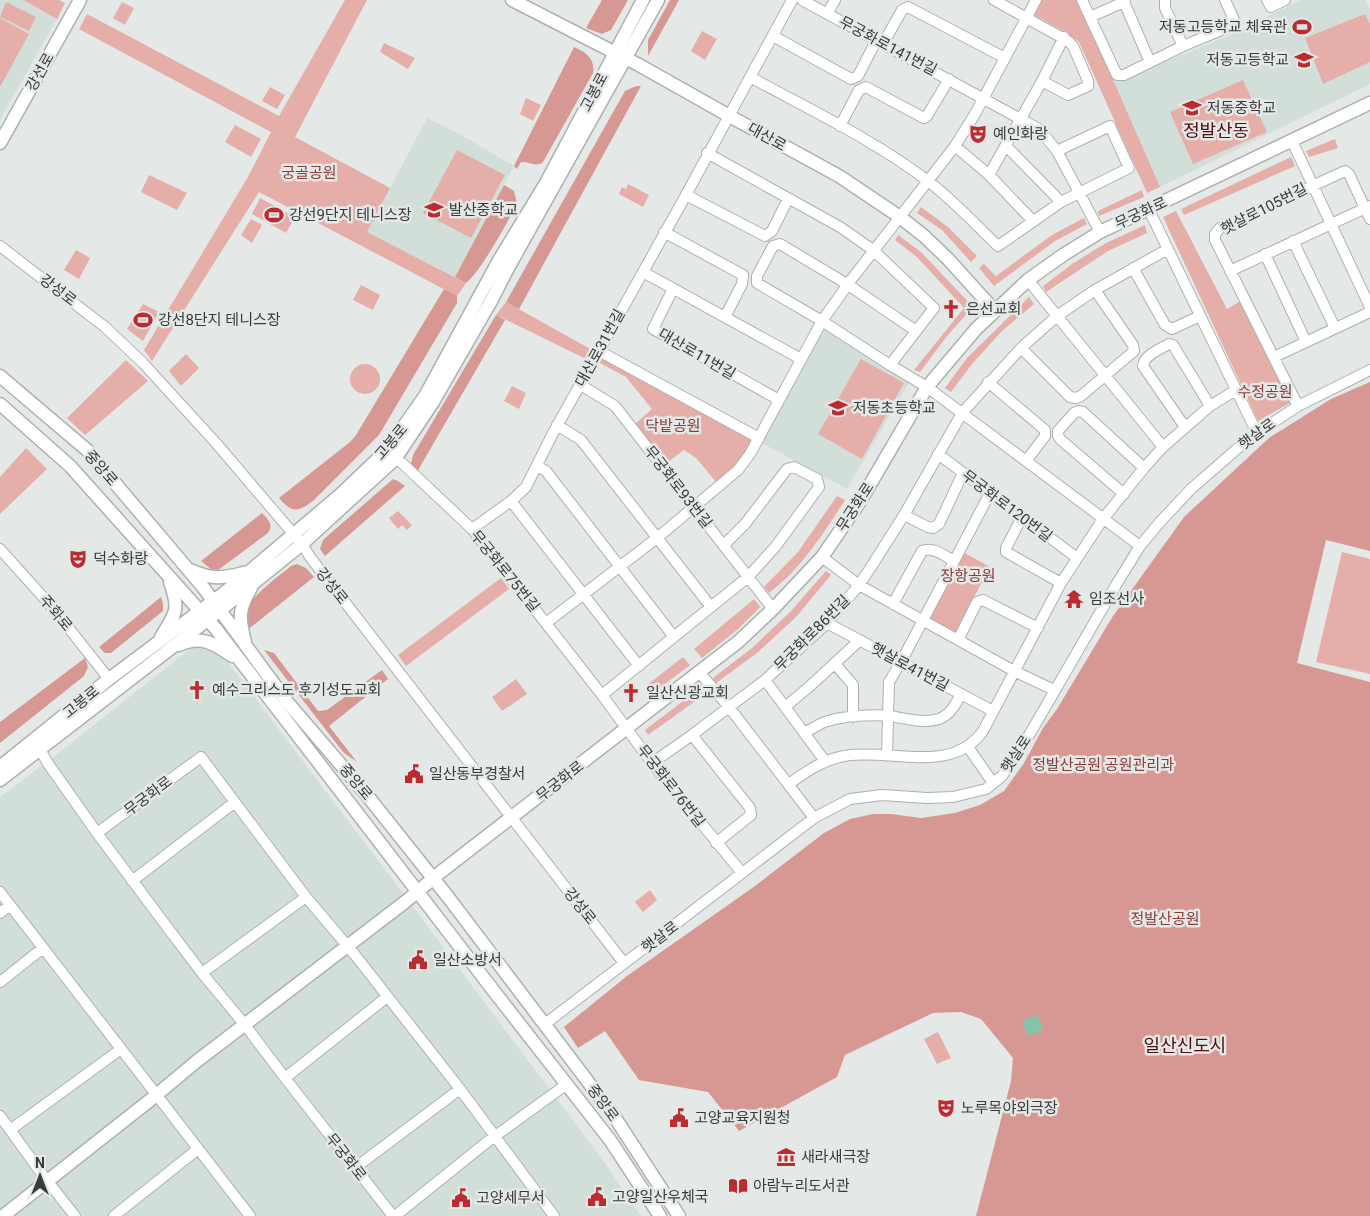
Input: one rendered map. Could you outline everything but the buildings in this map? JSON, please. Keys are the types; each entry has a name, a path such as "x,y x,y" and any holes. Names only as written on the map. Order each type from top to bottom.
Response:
{"main road":[{"name":"강선로","path":"0,143 80,0"},
{"name":"대산로","path":"512,0 620,56 839,176 900,217 924,236 948,259 995,311"},
{"name":"고봉로","path":"0,780 163,646 252,577 302,544 395,459 429,408 491,301 620,56 643,0"},
{"name":"고봉로","path":"252,577 293,533 340,494 387,450 425,396 498,262 620,56 658,0"},
{"name":"무궁화로","path":"3,1216 197,1061 246,1025 738,642 773,609 822,556 861,500 927,387 976,329 1028,280 1100,232 1370,102"},
{"name":"중앙로","path":"0,376 87,450 189,570 288,703 366,794 545,1024 614,1116 679,1216"},
{"name":"중앙로","path":"0,404 70,466 204,616 242,662 610,1140 660,1216"},
{"path":"189,570 217,579 252,577 240,612 240,622 246,647"},
{"path":"163,646 177,606 176,598 167,575"},
{"path":"163,646 189,641 204,641 212,643 242,662"},
{"name":"고봉로","path":"0,767 109,679 163,646"}],"street":[{"name":"대산로31번길","path":"472,529 511,501 526,487 579,384 686,195 707,153 792,0"},
{"name":"무궁화로141번길","path":"802,0 1039,128 1057,151 1100,232"},
{"name":"무궁화로141번길","path":"827,14 835,0"},
{"path":"994,0 1064,37 1073,46 1088,81 1088,86 1068,95 1042,81"},
{"path":"546,623 657,538 738,470 750,454 822,321 847,284 955,146 984,98 1036,0"},
{"path":"1082,0 1117,74 1124,75 1183,46 1236,24 1225,0"},
{"path":"1165,0 1166,8 1183,46"},
{"path":"1269,3 1285,0"},
{"path":"1090,17 1124,1 1150,62"},
{"path":"773,36 851,79 858,76 902,10 908,7 1005,58"},
{"path":"989,175 1042,81 1064,37"},
{"path":"750,77 895,158 928,181 998,246 1061,202 1129,168 1110,126 1057,151"},
{"name":"무궁화로141번길","path":"840,126 859,90 866,87 924,118 927,116 948,79"},
{"name":"햇살로105번길","path":"1292,141 1370,307"},
{"path":"955,146 989,175 1032,221"},
{"path":"1006,146 1061,202"},
{"path":"707,153 840,227 873,250 934,308 890,365"},
{"name":"햇살로105번길","path":"1230,271 1215,240 1215,234 1220,228 1312,185 1345,171 1349,174 1368,207"},
{"path":"686,195 765,236 772,231 788,199"},
{"path":"1298,406 1230,271 1368,207 1370,219"},
{"path":"1149,210 1257,433"},
{"path":"664,232 743,275 742,284 725,317"},
{"path":"1293,241 1335,328"},
{"path":"916,331 847,284 780,244 773,246 757,276 757,283 822,321 927,387 1140,546"},
{"name":"강성로","path":"0,246 105,327 137,357 216,443 302,544 316,565 624,963"},
{"path":"964,473 939,524 933,528 928,527 904,515 962,413 1020,348 1057,316 1095,290 1168,249"},
{"path":"1265,254 1306,342"},
{"path":"1133,268 1169,329 1200,316"},
{"path":"643,272 801,359"},
{"path":"1028,280 1164,447"},
{"name":"대산로11번길","path":"673,289 653,329 779,400"},
{"path":"1020,348 1070,397 1082,396 1134,351 1133,345 1095,290"},
{"path":"1274,357 1370,312"},
{"path":"1185,427 1143,366 1147,357 1169,344 1173,345 1210,406"},
{"path":"599,350 758,438"},
{"name":"햇살로","path":"545,1024 814,818 850,799 882,795 927,798 953,797 986,789 1002,776 1028,737 1140,546 1191,489 1257,433 1298,406 1370,370"},
{"path":"988,382 1045,430 1045,436 1026,461"},
{"name":"무궁화로93번길","path":"579,384 615,406 773,609"},
{"path":"789,784 809,769 825,761 850,755 935,758 952,755 968,747 983,731 1061,583 1104,519 1144,468 1164,447 1210,406 1236,390"},
{"path":"1124,494 1058,436 1058,431 1074,413 1078,411 1083,412 1144,468"},
{"path":"557,425 581,440 711,607"},
{"name":"무궁화로120번길","path":"938,454 1077,558"},
{"name":"무궁화로75번길","path":"395,459 402,463 472,529 628,728"},
{"path":"537,466 546,470 674,637"},
{"path":"602,695 748,577 776,546 819,487 817,480 794,467 787,469 746,524 724,546"},
{"path":"887,755 889,682 990,494"},
{"path":"511,501 639,666"},
{"name":"무궁화로86번길","path":"652,763 692,736 765,680 827,623 859,585 904,515"},
{"path":"1022,517 1006,548 1006,552 1061,583"},
{"name":"주화로","path":"0,549 52,608 109,679"},
{"path":"893,604 922,551 932,549 954,561"},
{"path":"822,556 859,585 1014,671 1054,690"},
{"path":"958,640 977,602 982,600 1038,628"},
{"name":"햇살로41번길","path":"827,623 993,711"},
{"name":"햇살로41번길","path":"785,707 860,640"},
{"path":"835,664 853,685 853,717"},
{"path":"699,672 729,707 814,818"},
{"name":"무궁화로86번길","path":"765,680 825,761"},
{"name":"햇살로41번길","path":"804,732 827,721 853,717 887,716 926,721 940,718 947,714 956,704 961,694"},
{"name":"무궁화로76번길","path":"628,728 652,763 742,873"},
{"name":"무궁화로76번길","path":"692,736 751,811 751,815 716,843"},
{"path":"968,747 993,783"},
{"path":"40,749 97,834 132,881 235,802"},
{"name":"무궁화로","path":"97,834 201,757 306,897 347,945 460,1089 554,1216"},
{"name":"무궁화로","path":"132,881 202,973 246,1025 284,1078 394,1216"},
{"path":"0,892 250,1216"},
{"path":"202,973 306,897"},
{"path":"0,912 10,905"},
{"path":"0,982 44,948"},
{"path":"284,1078 387,997"},
{"path":"10,1130 121,1049"},
{"name":"중앙로","path":"394,1216 496,1136 567,1084"},
{"path":"355,1168 460,1089"},
{"path":"0,1116 46,1180 75,1216"},
{"path":"114,1216 198,1150"}],"shaded area":[{"path":"0,0 23,0 57,19 0,120"},
{"path":"1301,0 1366,0 1370,9 1370,84 1160,187 1113,83 1228,36"},
{"name":"발산중학교","path":"427,118 463,136 514,166 455,277 367,232"},
{"name":"저동초등학교","path":"824,328 909,383 847,489 762,443"},
{"path":"204,644 221,653 607,1166 641,1216 0,1216 0,797 195,645"},
{"path":"1037,1015 1043,1030 1028,1036 1022,1021"}],"green space":[{"path":"23,0 59,0 65,3 57,19"},
{"name":"궁골공원","path":"345,0 367,0 295,137 390,188 367,232 466,283 457,296 259,192 152,361 144,350 248,177 271,132 79,29 87,14 279,116"},
{"path":"602,0 628,0 611,30 602,34 586,28"},
{"path":"670,0 679,0 648,56 648,40"},
{"path":"1042,0 1078,0 1160,187 1147,193 1079,42 1067,33 1034,15"},
{"path":"6,2 36,17 29,31 0,17"},
{"path":"122,2 134,8 125,25 113,18"},
{"path":"1365,14 1370,24 1370,62 1323,84 1305,38"},
{"path":"0,18 29,34 0,87"},
{"path":"702,31 717,39 705,60 691,51"},
{"path":"384,43 415,58 408,69 380,52"},
{"path":"574,47 589,56 593,63 593,73 543,162 535,164 521,162 517,169 514,166"},
{"path":"1243,80 1267,132 1193,164 1170,112"},
{"path":"641,86 519,309 506,302 625,91"},
{"path":"270,87 285,95 277,109 262,101"},
{"path":"526,98 541,105 533,121 520,114"},
{"path":"235,125 261,139 251,157 225,142"},
{"path":"1335,139 1338,148 1309,157 1306,151"},
{"path":"457,150 505,175 471,238 423,213"},
{"path":"1291,157 1295,166 1184,215 1181,209"},
{"path":"149,175 187,193 177,210 141,192"},
{"path":"628,184 649,195 643,207 619,194 622,187 626,189"},
{"path":"504,185 514,191 517,203 486,258 472,278 466,283 455,277"},
{"path":"1142,190 1144,197 1099,216 1098,211"},
{"name":"강선9단지 테니스장","path":"260,198 295,217 286,233 252,214"},
{"path":"921,207 948,227 977,256 971,262 942,230 917,213"},
{"name":"수정공원","path":"1176,211 1227,309 1241,301 1292,402 1258,421 1163,217"},
{"path":"1084,218 1087,224 1055,241 994,286 979,268 984,264 996,276 1052,235"},
{"path":"251,219 262,225 252,243 241,235"},
{"path":"1145,225 1147,233 1108,251 1046,292 1043,286 1072,264 1106,243"},
{"path":"898,235 921,252 973,307 947,336 920,372 914,370 964,308 917,257 895,240"},
{"path":"76,250 90,258 79,279 64,270"},
{"path":"361,285 380,295 373,310 353,300"},
{"path":"444,289 457,296 457,303 379,435 314,500 300,509 296,510 288,507 279,498 350,442 356,435"},
{"path":"1029,297 1034,304 1002,331 972,364 951,392 945,388 967,358"},
{"path":"506,302 592,350 586,359 496,315"},
{"name":"강선8단지 테니스장","path":"143,304 159,312 143,341 127,329"},
{"path":"496,315 505,320 417,472 411,464 413,455"},
{"path":"186,354 199,368 181,386 169,371"},
{"name":"닥밭공원","path":"602,355 754,439 745,456 718,484 696,458 684,450 664,465 633,426 652,409 626,377 598,362"},
{"path":"861,359 904,383 862,459 818,434"},
{"path":"126,360 148,381 85,435 67,418"},
{"path":"365,364 371,365 379,373 379,385 371,393 365,394 359,393 351,385 350,379 351,373 359,365"},
{"name":"정발산공원","path":"1370,382 1370,551 1326,540 1297,663 1370,682 1370,1216 976,1216 1011,1081 1013,1058 981,1019 961,1012 933,1013 845,1055 837,1077 739,1131 708,1092 639,1080 605,1031 578,1048 564,1027 627,976 755,886 824,833 850,819 873,814 921,818 955,813 980,805 1004,791 1024,763 1043,728 1057,709 1113,616 1184,517 1269,438 1331,399"},
{"path":"512,386 526,393 519,409 504,401"},
{"path":"26,448 47,469 0,514 0,477"},
{"path":"393,479 405,486 325,556 320,549 323,540"},
{"path":"837,496 845,500 820,538 792,573 769,593 764,587 798,552"},
{"path":"398,511 412,525 407,530 402,525 398,529 389,518"},
{"path":"262,513 270,525 268,533 218,570 211,569 201,561"},
{"name":"장항공원","path":"963,552 990,567 955,633 928,620"},
{"path":"1342,552 1370,559 1370,674 1316,662"},
{"path":"297,564 306,568 314,577 250,628 245,615 247,607 279,575"},
{"path":"826,571 831,575 796,617 757,653 716,683 713,678 752,648 790,612"},
{"path":"501,578 509,589 406,666 398,655"},
{"path":"161,597 163,611 111,653 105,653 99,647"},
{"path":"754,599 760,607 738,629 702,658 694,649"},
{"path":"264,650 274,653 318,711 327,710 382,670 388,679 329,726 357,762 343,752"},
{"path":"683,657 690,665 653,693 647,685"},
{"path":"85,658 88,667 84,676 0,743 0,722"},
{"path":"516,679 527,694 502,711 492,697"},
{"path":"703,686 708,692 648,735 645,730"},
{"path":"650,890 657,900 643,912 635,902"},
{"path":"938,1032 951,1058 937,1064 924,1039"}],"place":[{"name":"저동고등학교 체육관","path":"1302,27"},
{"name":"저동고등학교","path":"1304,60"},
{"name":"저동중학교","path":"1192,108"},
{"name":"예인화랑","path":"978,134"},
{"name":"발산중학교","path":"434,210"},
{"name":"강선9단지 테니스장","path":"274,215"},
{"name":"은선교회","path":"951,309"},
{"name":"강선8단지 테니스장","path":"143,320"},
{"name":"저동초등학교","path":"838,408"},
{"name":"덕수화랑","path":"78,559"},
{"name":"임조선사","path":"1074,599"},
{"name":"예수그리스도 후기성도교회","path":"197,690"},
{"name":"일산신광교회","path":"631,693"},
{"name":"일산동부경찰서","path":"414,774"},
{"name":"일산소방서","path":"418,960"},
{"name":"노루목야외극장","path":"946,1108"},
{"name":"고양교육지원청","path":"679,1118"},
{"name":"새라새극장","path":"786,1157"},
{"name":"아람누리도서관","path":"738,1186"},
{"name":"고양일산우체국","path":"597,1197"},
{"name":"고양세무서","path":"461,1198"}],"district":[{"name":"정발산동","path":"1216,131"},
{"name":"일산신도시","path":"1185,1046"}],"park label":[{"name":"정발산공원 공원관리과","path":"1103,765"}]}
